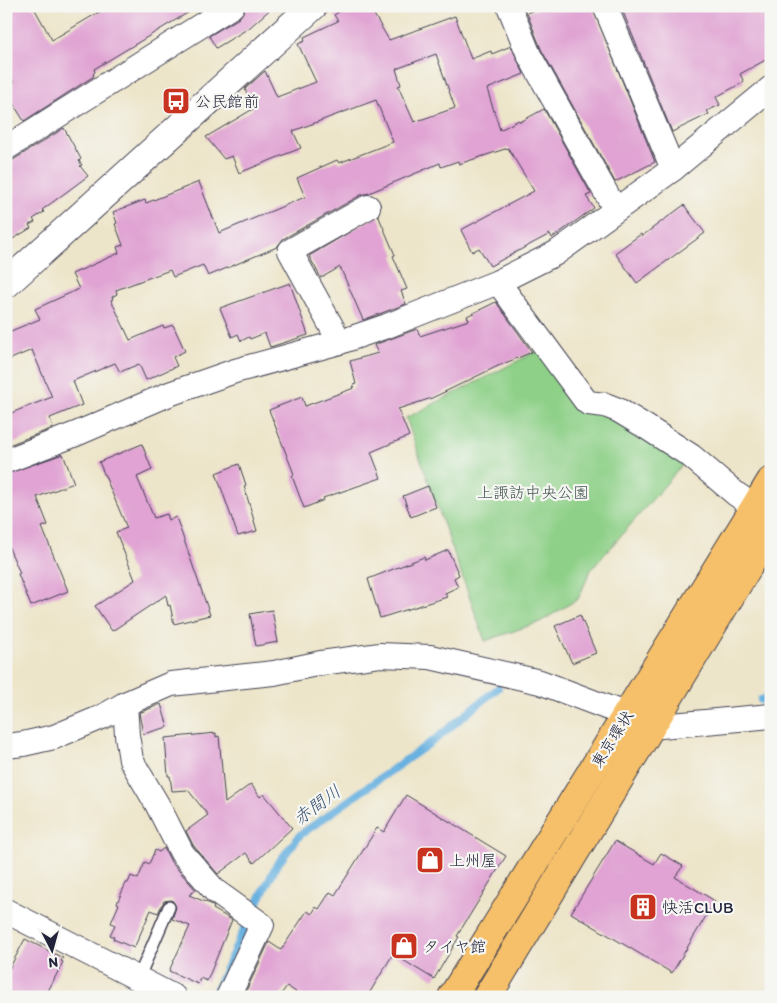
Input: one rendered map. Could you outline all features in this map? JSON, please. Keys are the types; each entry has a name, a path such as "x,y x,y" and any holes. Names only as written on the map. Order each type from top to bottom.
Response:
{"highway":[{"name":"東京環状","path":"452,997 771,480"},
{"name":"東京環状","path":"488,997 771,529"}],"street":[{"path":"6,148 232,6"},
{"path":"6,284 313,6"},
{"path":"509,6 529,55 615,209"},
{"path":"605,6 673,169"},
{"path":"6,461 76,434 169,394 235,371 340,342 387,326 498,282 556,253 673,169 771,88"},
{"path":"340,342 290,251 368,207"},
{"path":"498,282 588,403 605,405 618,410 643,425 691,456 736,494 755,507"},
{"path":"6,746 54,737 102,717 125,704 171,684 274,673 321,663 380,655 430,657 540,682 626,715"},
{"path":"125,704 131,760 157,804 182,853 214,891 262,925 228,997"},
{"path":"650,728 771,716"},
{"path":"7,914 138,986 174,997"}],"lane":[{"path":"138,986 169,907"}],"green space":[{"name":"上諏訪中央公園","path":"539,350 603,414 685,462 591,570 578,599 540,622 485,641 406,418"}],"building":[{"path":"6,6 33,6 52,40 109,6 199,6 94,69 94,76 24,121 6,92 6,88 14,83 6,69"},
{"path":"247,6 274,6 249,28 216,48 209,36 239,18"},
{"path":"348,6 369,6 389,40 455,16 471,59 491,51 492,54 511,46 524,74 487,89 500,130 544,109 591,194 586,196 594,208 552,238 550,234 490,266 479,248 472,252 461,230 534,191 508,148 459,164 458,161 441,167 440,163 361,195 283,239 277,247 208,276 203,265 173,277 170,270 116,290 117,294 111,300 130,340 163,326 164,328 173,325 185,351 173,357 177,366 146,380 139,364 120,372 115,363 73,381 82,405 50,418 53,428 6,446 6,415 52,397 32,350 6,361 6,333 40,319 35,309 79,289 72,274 119,253 117,247 123,245 115,224 117,223 113,212 145,200 146,203 199,182 219,233 305,197 297,178 337,160 339,163 393,142 376,100 293,131 301,148 239,173 232,156 224,159 206,137 253,109 245,89 265,71 277,97 316,82 298,44 305,41 304,37 338,21 334,15","holes":["436,54 455,108 414,122 398,86 401,85 396,69"]},
{"path":"543,6 592,6 655,162 615,182 541,49 527,13"},
{"path":"636,6 771,6 771,57 740,74 744,82 716,97 720,105 707,111 709,114 672,132 623,12"},
{"path":"64,128 81,159 79,161 82,165 80,166 88,176 42,210 44,212 33,219 35,222 29,225 31,228 6,243 6,162 13,160"},
{"path":"684,205 705,233 637,283 615,253"},
{"path":"378,215 407,289 401,291 406,304 363,320 340,267 321,278 309,256"},
{"path":"290,283 308,335 270,347 265,333 241,341 238,334 232,337 220,308"},
{"path":"496,302 532,352 432,398 398,409 409,436 371,452 381,478 323,498 324,500 304,508 292,476 294,474 269,410 302,397 305,406 354,388 353,385 356,384 350,361 378,353 374,345 417,329 420,336 469,320 467,316"},
{"path":"142,444 152,470 137,477 154,518 167,514 169,520 176,517 210,615 174,624 166,595 112,631 95,606 135,580 116,532 127,528 99,462"},
{"path":"63,454 74,483 37,497 48,525 42,527 68,591 31,606 18,574 20,573 6,541 6,474"},
{"path":"239,464 257,531 238,536 216,473"},
{"path":"428,486 436,507 411,517 403,496"},
{"path":"448,550 459,575 454,578 458,587 445,593 447,597 380,618 368,579 424,557 425,560"},
{"path":"272,610 278,642 256,646 250,614"},
{"path":"580,615 596,653 572,663 555,626"},
{"path":"161,704 168,727 143,734 139,713"},
{"path":"216,733 216,737 219,736 225,803 251,784 260,797 264,794 292,828 254,863 246,853 218,874 193,845 186,831 208,815 188,790 172,791 170,776 168,776 165,738"},
{"path":"406,795 506,856 457,936 459,937 434,979 393,954 367,997 303,997 287,986 279,997 254,997 246,991 269,942 281,950 307,911 312,914 316,907 319,909 330,892 335,895 377,828 384,832"},
{"name":"快活CLUB","path":"615,841 654,864 661,853 683,866 675,877 715,901 672,973 571,913"},
{"path":"164,848 171,862 196,890 189,895 208,903 214,907 213,909 232,920 207,981 200,978 198,984 169,971 190,926 172,919 176,907 172,900 164,901 158,913 151,910 134,948 113,939 114,937 110,935 115,925 111,923 119,904 117,903 126,883 128,883 131,876 138,879 145,862 149,864 155,850 159,852"},
{"path":"25,939 63,958 61,961 63,962 45,997 6,997 6,975"}],"waterway":[{"name":"赤間川","path":"213,997 276,866 300,835 437,738 498,688"},
{"name":"赤間川","path":"761,700 771,698"}],"place":[{"name":"公民館前","path":"176,101"},
{"name":"上州屋","path":"430,860"},
{"name":"快活CLUB","path":"643,907"},
{"name":"タイヤ館","path":"404,946"}]}
